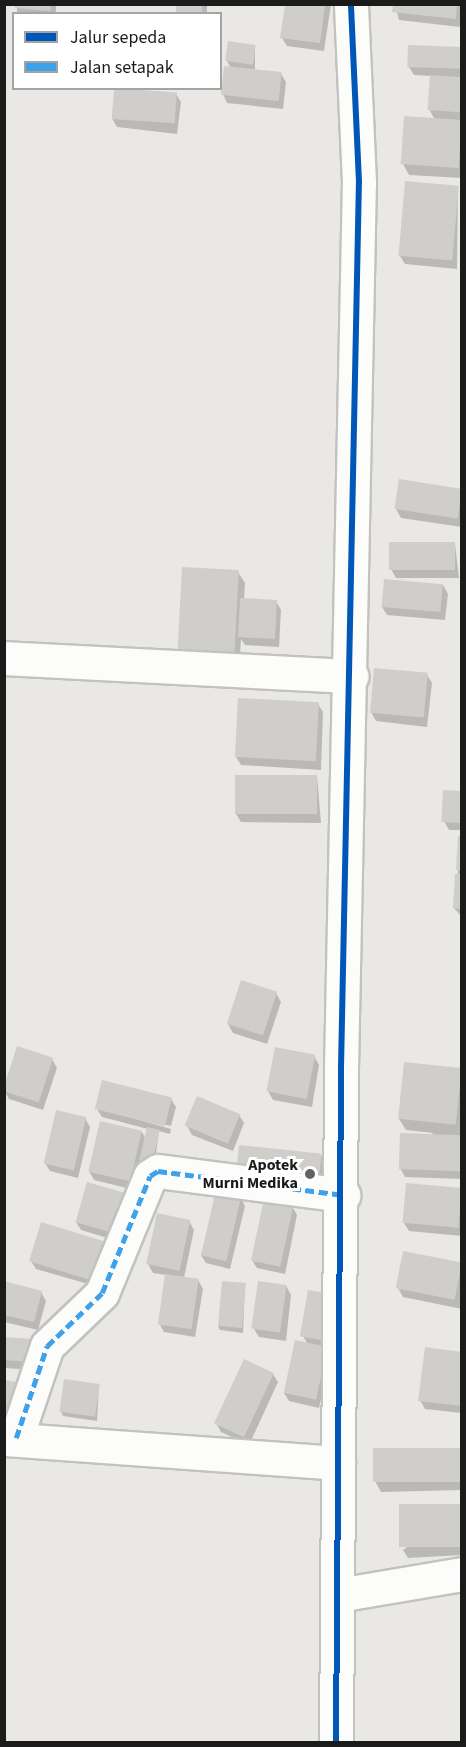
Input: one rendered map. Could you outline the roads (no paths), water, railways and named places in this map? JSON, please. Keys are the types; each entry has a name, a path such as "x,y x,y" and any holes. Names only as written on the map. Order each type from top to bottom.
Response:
{"street":[{"path":"336,1743 343,1195 341,1068 352,676 359,182 351,4"},
{"path":"4,658 352,676"},
{"path":"338,1463 10,1438 47,1346 102,1293 150,1176 158,1171 343,1195"},
{"path":"338,1595 462,1574"}],"place":[{"name":"Apotek Murni Medika","path":"310,1174"}]}
